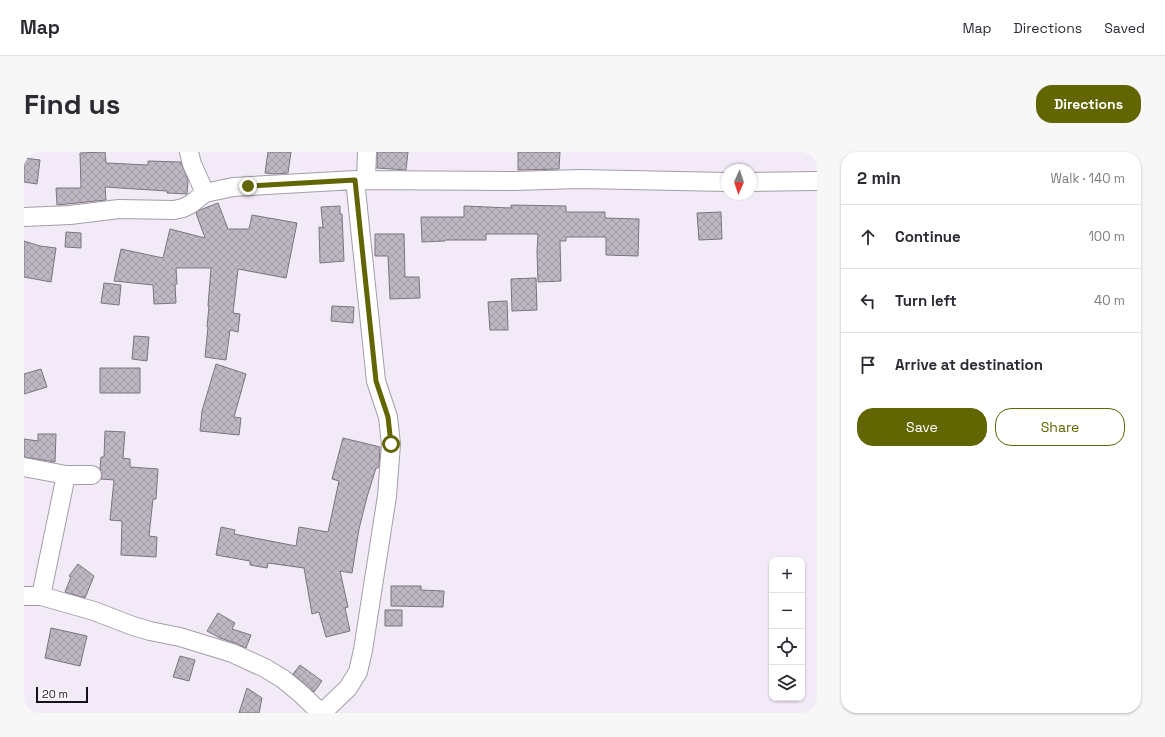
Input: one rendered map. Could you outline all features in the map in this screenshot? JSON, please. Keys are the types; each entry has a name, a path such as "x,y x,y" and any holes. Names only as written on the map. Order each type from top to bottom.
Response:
{"street":[{"path":"189,152 192,164 205,193"},
{"path":"66,474 33,596 94,611 133,626 180,637 232,653 265,668 283,680 322,713 348,688 358,672 364,643 387,496 391,444 388,417 376,381 360,180 366,152"},
{"path":"24,217 70,215 119,209 174,210 192,204 205,193 233,187 360,180 513,181 580,179 721,182"},
{"path":"757,182 817,181"},
{"path":"24,467 66,474 92,475"}],"building":[{"path":"105,152 106,163 148,165 148,161 181,162 188,180 187,194 167,193 167,191 105,187 106,200 57,205 56,188 81,188 80,153"},
{"path":"268,152 291,152 288,173 265,173"},
{"path":"377,152 408,152 406,170 377,168"},
{"path":"518,152 560,152 559,169 518,170"},
{"path":"24,158 40,160 37,184 24,182"},
{"path":"218,203 228,229 249,229 252,215 297,223 286,278 238,269 233,313 240,314 238,332 230,330 226,360 205,357 211,268 176,268 176,303 154,304 153,285 114,281 121,249 163,258 170,229 205,238 196,213"},
{"path":"511,205 566,206 566,212 605,212 605,218 639,219 638,256 606,255 606,237 566,237 566,241 560,241 561,281 538,282 538,234 486,234 486,240 445,240 422,242 421,217 464,217 464,206 511,208"},
{"path":"340,206 340,214 342,214 344,261 320,263 319,227 323,228 321,207"},
{"path":"721,212 722,239 699,240 697,213"},
{"path":"66,232 81,233 81,248 65,247"},
{"path":"375,234 404,234 405,277 419,277 420,298 390,299 388,256 375,256"},
{"path":"24,241 40,246 56,248 51,282 24,277"},
{"path":"536,278 537,310 512,311 511,279"},
{"path":"104,283 121,285 119,305 101,303"},
{"path":"507,301 508,330 490,330 488,302"},
{"path":"332,306 354,307 353,323 331,321"},
{"path":"134,336 149,337 147,361 132,359"},
{"path":"216,364 246,374 234,417 241,418 239,435 200,431 202,411"},
{"path":"100,368 140,368 140,393 100,393"},
{"path":"41,369 47,387 24,394 24,374"},
{"path":"105,431 125,432 123,458 130,459 130,467 158,469 156,499 153,499 149,536 157,537 156,557 121,555 122,521 110,520 114,480 101,479 101,457 104,457"},
{"path":"38,434 56,434 55,462 24,457 24,439 38,441"},
{"path":"343,438 380,447 379,466 376,468 367,497 359,529 352,573 340,571 348,607 345,608 350,631 326,637 319,612 312,614 304,568 268,563 267,568 250,565 250,561 216,555 221,527 235,530 234,534 296,546 299,527 328,532 339,481 332,479"},
{"path":"78,564 94,576 85,598 65,592 71,577 69,576"},
{"path":"391,586 421,586 421,590 444,591 443,607 391,606"},
{"path":"385,610 402,610 402,626 385,626"},
{"path":"218,613 235,623 232,629 251,635 246,648 220,638 207,631"},
{"path":"51,628 87,636 80,666 45,658"},
{"path":"180,656 195,660 189,681 173,677"},
{"path":"300,665 322,681 314,692 293,674"},
{"path":"247,688 262,698 259,713 239,713"}],"route":[{"path":"248,186 355,180 376,381 388,417 391,444"}]}
